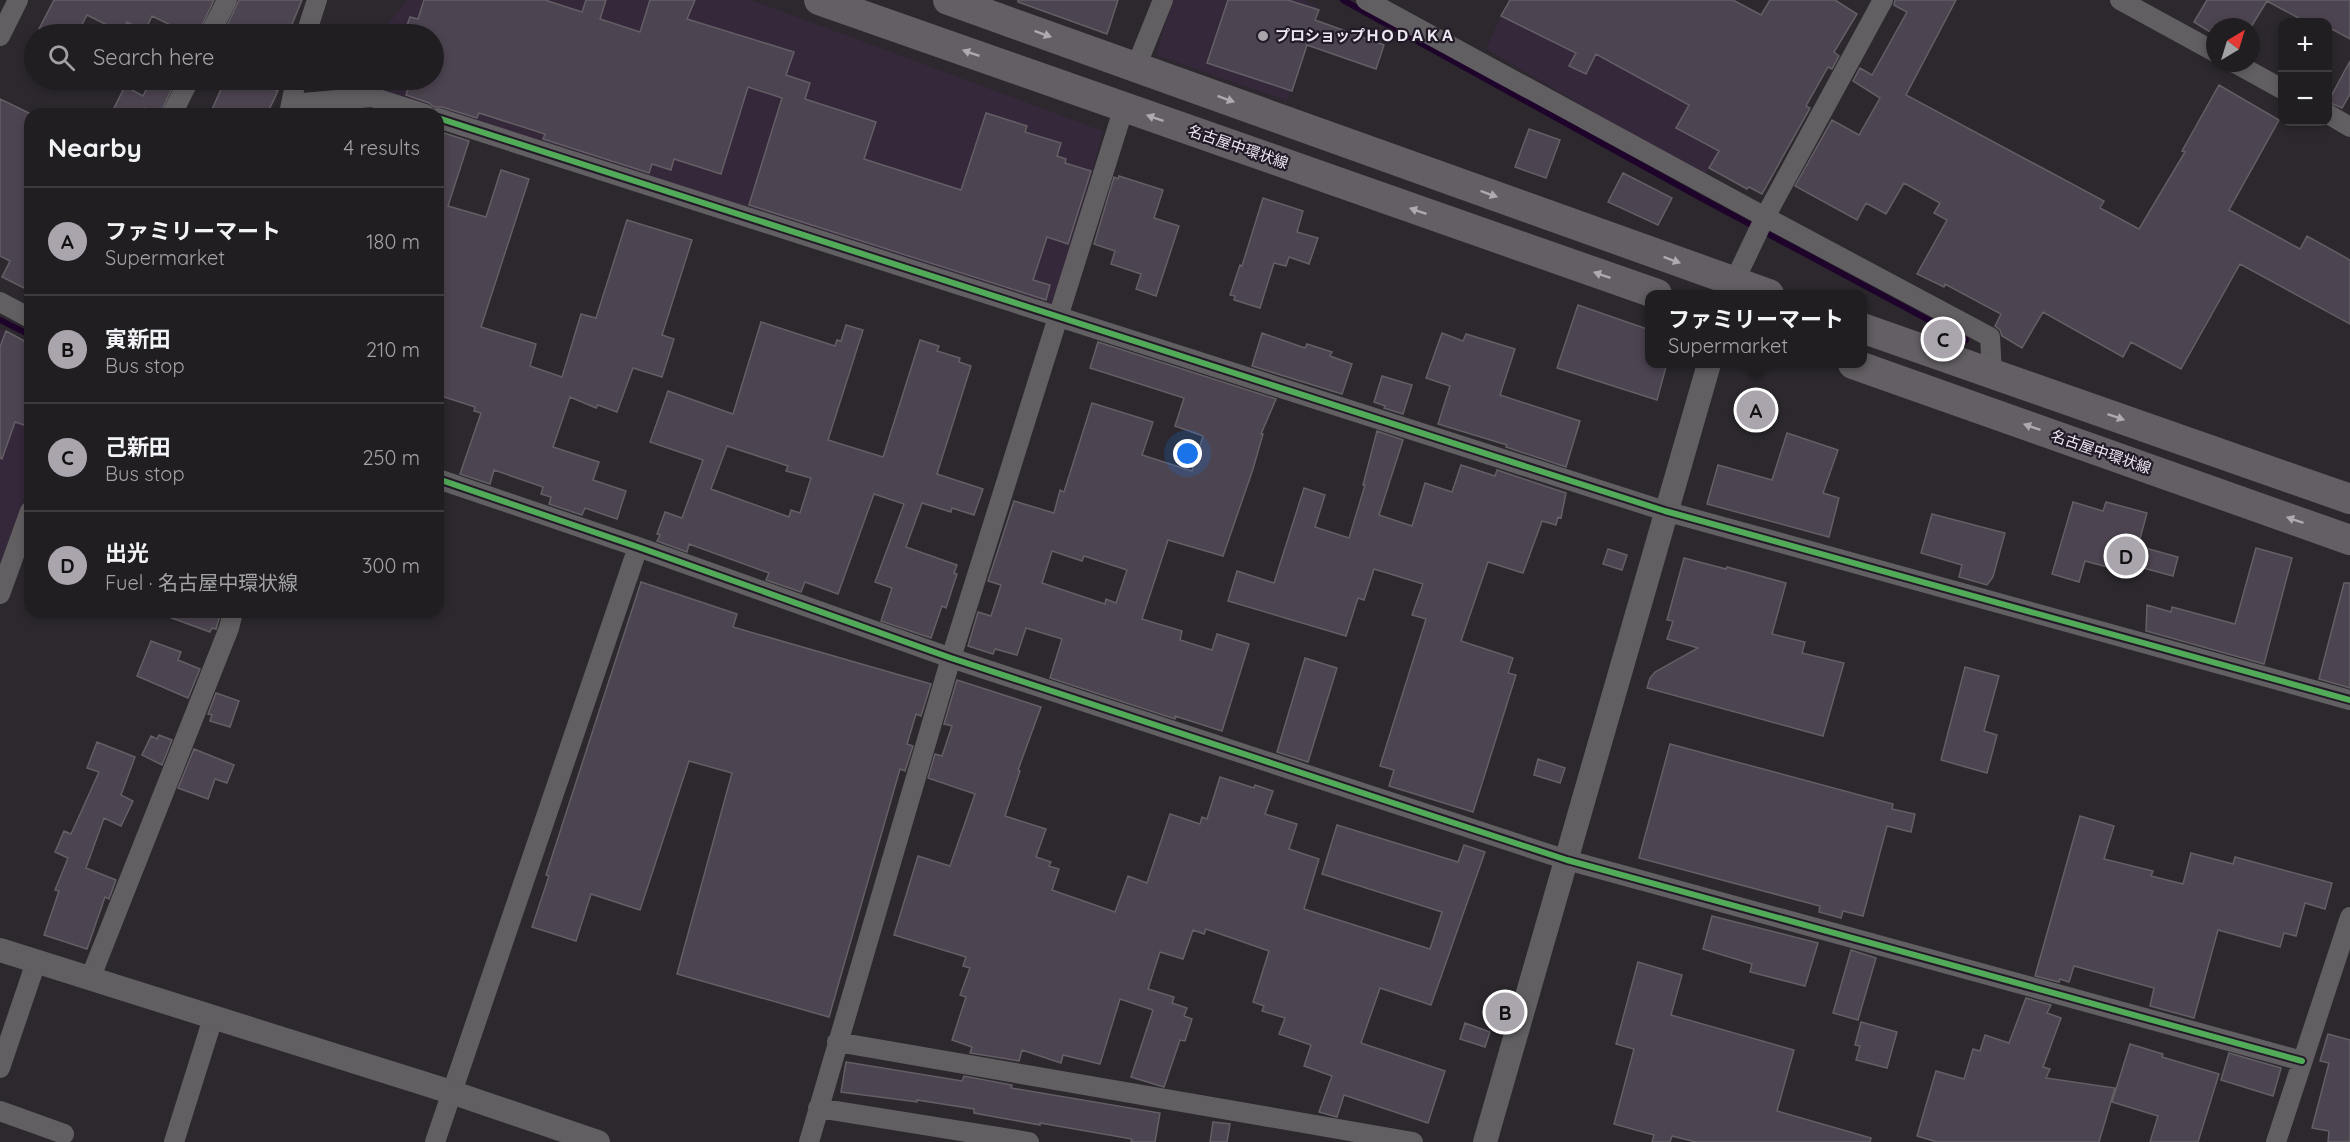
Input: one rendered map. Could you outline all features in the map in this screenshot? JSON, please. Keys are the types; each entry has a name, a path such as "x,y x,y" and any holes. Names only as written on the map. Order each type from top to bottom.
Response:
{"main road":[{"name":"名古屋中環状線","path":"819,0 1646,290"},
{"path":"948,0 1136,67 1732,288"},
{"path":"1867,329 2350,499"},
{"name":"名古屋中環状線","path":"1866,368 2350,540"}],"street":[{"path":"0,36 18,0"},
{"path":"215,24 227,0"},
{"path":"309,24 317,0"},
{"path":"1136,67 1163,0"},
{"path":"1366,0 1764,218 1990,337 1992,373"},
{"path":"1732,288 1764,218 1882,0"},
{"path":"2120,0 2206,47"},
{"path":"2252,72 2278,86"},
{"path":"175,108 184,90"},
{"path":"290,108 294,90"},
{"path":"297,108 372,97 406,108"},
{"path":"809,1142 951,658 1124,107"},
{"path":"2332,116 2350,127"},
{"path":"444,120 1665,511 2350,700"},
{"path":"0,302 24,315"},
{"path":"1485,1142 1708,368"},
{"path":"444,481 951,658 1567,860 2302,1060"},
{"path":"0,594 24,528"},
{"path":"435,1142 638,547"},
{"path":"90,979 232,618"},
{"path":"2276,1142 2350,917"},
{"path":"0,950 451,1092 598,1142"},
{"path":"0,1068 36,962"},
{"path":"174,1142 213,1018"},
{"path":"837,1042 1413,1142"},
{"path":"819,1108 1029,1142"},
{"path":"0,1111 64,1134"}],"shaded area":[{"path":"407,0 751,0 1103,131 1056,307 444,118 444,108 410,108 368,95 369,90 444,90 444,24 388,24"},
{"name":"プロショップＨＯＤＡＫＡ","path":"1173,0 1305,0 1320,9 1287,101 1156,55"},
{"path":"1508,0 1733,0 1784,27 1704,177 1486,49"},
{"path":"0,329 24,341 24,498 0,565"}],"building":[{"path":"54,0 214,0 203,24 168,24 152,16 148,24 127,22 126,24 105,24 87,15 82,24 42,24"},
{"path":"239,0 302,0 292,24 228,24"},
{"path":"424,0 545,0 582,12 586,0 606,0 600,19 640,32 650,0 695,0 687,19 794,52 786,75 810,83 805,99 876,122 864,159 961,190 986,113 1027,126 1025,132 1061,143 1057,156 1066,159 1065,163 1091,171 1068,244 1047,237 1033,280 1050,285 1046,300 749,205 782,98 748,87 721,174 674,159 671,170 652,164 649,173 543,139 545,134 479,113 477,118 442,107 434,107 406,95 408,90 444,90 444,24 408,24 410,17 418,19"},
{"path":"1018,0 1118,0 1107,34 1018,2"},
{"name":"プロショップＨＯＤＡＫＡ","path":"1228,0 1288,0 1319,10 1315,20 1384,45 1376,69 1307,45 1292,91 1207,63"},
{"path":"1510,0 1733,0 1761,15 1770,0 1835,0 1857,14 1834,52 1839,56 1832,69 1828,67 1806,106 1810,108 1762,194 1749,187 1747,189 1709,168 1719,151 1676,128 1689,105 1596,54 1586,74 1569,66 1576,53 1501,16"},
{"path":"1895,0 1956,0 1906,95 2104,201 2100,208 2139,229 2185,152 2182,151 2219,85 2278,119 2229,210 2300,249 2307,236 2350,260 2350,324 2240,264 2181,369 2131,342 2123,357 2043,312 2022,348 2002,336 2000,330 1995,326 2001,314 1945,284 1944,287 1917,274 1947,220 1934,213 1940,203 1904,183 1886,214 1866,203 1857,220 1795,186 1832,120 1859,135 1880,98 1853,81 1860,68 1872,75 1907,12 1894,5"},
{"path":"2207,0 2350,0 2350,39 2332,29 2332,18 2299,18 2267,1 2257,18 2206,18 2206,30 2194,22"},
{"path":"2350,61 2350,94 2342,108 2332,104 2332,95"},
{"path":"123,90 132,90 143,96 146,90 171,90 163,108 114,108"},
{"path":"221,90 278,91 270,108 213,108"},
{"path":"0,99 24,111 24,288 2,277 10,261 0,256"},
{"path":"1529,129 1560,140 1546,178 1515,167"},
{"path":"444,133 469,141 448,206 486,217 501,170 529,179 481,327 536,344 530,366 562,377 581,314 596,318 627,220 692,240 662,335 674,339 662,377 633,368 617,412 598,405 596,408 570,397 553,447 599,462 593,480 626,491 617,519 585,508 582,515 549,504 551,497 541,494 543,487 494,470 490,484 460,474 481,413 474,411 475,407 444,397"},
{"path":"1623,173 1672,198 1658,225 1608,202"},
{"path":"1119,176 1163,190 1154,218 1179,226 1156,296 1136,289 1141,274 1111,264 1115,251 1094,244 1114,177 1118,179"},
{"path":"1263,198 1303,211 1297,232 1318,238 1309,264 1289,257 1286,266 1274,263 1260,308 1234,300 1235,296 1230,295 1240,265 1242,266"},
{"path":"1578,305 1645,328 1645,368 1666,368 1657,400 1557,368"},
{"path":"761,322 835,346 837,340 841,341 846,325 863,330 828,440 883,457 920,340 939,346 937,351 960,358 959,362 971,366 937,474 983,489 974,515 952,508 951,512 922,503 906,547 957,565 954,573 957,574 946,608 942,606 931,638 881,621 892,588 875,582 904,504 874,494 838,594 805,582 801,592 766,580 769,573 689,544 687,552 657,541 660,535 657,534 665,512 682,518 703,460 650,442 668,391 733,414","holes":["727,446 788,466 786,471 811,478 800,513 791,510 789,517 711,489"]},
{"path":"6,331 24,341 24,425 15,422 2,459 0,458 0,347"},
{"path":"1262,333 1305,348 1307,344 1332,352 1330,356 1352,364 1342,394 1252,366"},
{"path":"1442,333 1463,341 1466,334 1515,349 1500,395 1580,421 1566,467 1506,447 1507,445 1438,424 1450,386 1426,378"},
{"path":"1098,342 1276,399 1261,434 1263,434 1253,469 1223,556 1168,540 1142,619 1182,631 1180,640 1212,650 1217,634 1249,644 1222,731 1175,716 1175,719 1050,678 1062,639 1026,628 1017,655 995,649 993,654 968,646 978,612 991,616 1001,585 988,581 1014,501 1054,513 1060,490 1064,492 1092,403 1153,422 1142,455 1192,471 1203,436 1175,426 1184,398 1090,368","holes":["1052,551 1082,561 1084,556 1127,570 1116,603 1106,599 1105,604 1042,583"]},
{"path":"1382,376 1412,385 1403,414 1374,402"},
{"path":"1377,431 1403,440 1379,515 1412,526 1425,483 1452,492 1461,465 1495,476 1497,470 1566,493 1561,518 1558,517 1556,525 1542,521 1523,573 1488,562 1461,641 1513,658 1508,673 1516,675 1473,812 1389,786 1394,770 1380,766 1426,619 1412,615 1423,584 1374,569 1364,600 1358,598 1346,636 1228,601 1237,571 1274,583 1304,488 1325,495 1315,527 1349,538 1365,485 1363,485"},
{"path":"1787,433 1838,450 1823,493 1839,498 1829,537 1707,504 1718,465 1772,480"},
{"path":"2073,502 2103,511 2106,502 2147,513 2138,546 2178,557 2173,576 2136,566 2134,574 2085,561 2079,582 2052,574"},
{"path":"1932,514 2005,533 1993,577 1987,585 1959,577 1962,565 1921,553"},
{"path":"2256,548 2292,558 2264,664 2146,631 2147,605 2171,612 2172,607 2235,624"},
{"path":"1608,549 1627,555 1622,570 1603,564"},
{"path":"1684,558 1786,583 1772,634 1805,642 1802,653 1844,663 1823,736 1647,688 1655,672 1698,648 1667,639 1673,621 1667,620"},
{"path":"641,582 737,614 733,627 931,684 921,716 916,714 907,744 913,746 905,771 900,769 829,1017 677,974 732,773 689,761 640,910 591,894 576,941 532,927 549,876 546,875"},
{"path":"2344,583 2350,583 2350,688 2319,679"},
{"path":"172,618 219,618 216,629 212,628 210,632"},
{"path":"151,641 181,652 178,660 200,669 188,698 137,676"},
{"path":"1305,658 1337,668 1308,762 1277,752"},
{"path":"1965,667 1999,676 1984,731 1997,735 1987,773 1941,760"},
{"path":"957,680 1041,707 1018,770 1020,771 1005,816 1046,829 1036,857 1051,862 1049,866 1059,869 1052,890 1115,912 1128,876 1147,883 1170,814 1200,824 1202,817 1207,819 1220,777 1254,788 1255,785 1273,791 1265,814 1297,824 1289,849 1319,859 1304,909 1430,949 1442,912 1322,874 1337,825 1458,862 1464,845 1485,852 1431,1005 1380,988 1361,1043 1445,1071 1428,1123 1344,1095 1337,1117 1319,1112 1332,1076 1304,1066 1311,1045 1279,1034 1285,1018 1262,1011 1264,1006 1253,1002 1269,951 1206,929 1204,934 1193,930 1183,959 1160,952 1148,989 1174,997 1172,1003 1187,1008 1184,1016 1192,1019 1185,1041 1180,1040 1164,1087 1131,1077 1153,1010 1120,999 1100,1064 1063,1055 1061,1063 1022,1050 1019,1061 970,1053 972,1047 952,1040 966,997 960,995 970,968 963,966 966,957 894,935 918,856 950,866 975,794 928,778 935,754 942,756 952,726 944,724"},
{"path":"216,693 239,701 230,727 210,721 212,715 208,714"},
{"path":"159,735 172,740 162,765 142,755 151,736 157,739"},
{"path":"97,742 135,757 121,795 133,801 121,826 104,818 86,868 116,880 109,899 105,897 87,949 44,935 59,891 55,890 68,858 55,852 64,831 71,834 99,772 87,768"},
{"path":"1670,744 1893,804 1892,809 1915,814 1911,832 1887,826 1863,916 1843,911 1841,918 1819,912 1820,906 1639,858"},
{"path":"194,749 234,765 227,783 215,779 208,799 178,788"},
{"path":"1538,759 1565,768 1560,783 1534,775"},
{"path":"2080,816 2114,826 2104,859 2153,871 2151,876 2183,884 2191,853 2233,864 2235,857 2332,883 2325,909 2305,903 2296,936 2284,933 2280,947 2218,930 2194,1018 2150,1006 2154,988 2074,966 2069,982 2035,976"},
{"path":"1712,916 1818,943 1805,986 1750,972 1752,964 1703,949"},
{"path":"1851,950 1876,958 1858,1020 1833,1013"},
{"path":"1638,962 1682,975 1671,1015 1794,1050 1777,1111 1871,1138 1870,1142 1696,1142 1672,1136 1670,1142 1652,1142 1654,1135 1614,1124 1634,1049 1616,1044"},
{"path":"2026,998 2051,1005 2047,1013 2061,1018 2043,1067 2050,1069 2046,1078 2115,1088 2099,1142 1937,1142 1917,1136 1936,1071 1964,1079 1973,1049 1980,1051 1985,1035 2009,1043"},
{"path":"1861,1022 1897,1032 1887,1068 1856,1060 1860,1046 1855,1045"},
{"path":"1465,1023 1490,1032 1485,1047 1460,1039"},
{"path":"2328,1034 2350,1040 2350,1142 2328,1142 2329,1131 2312,1128 2329,1063 2320,1061"},
{"path":"2130,1044 2163,1054 2162,1057 2219,1074 2198,1142 2150,1142 2158,1116 2112,1102"},
{"path":"2229,1053 2281,1068 2273,1096 2221,1080"},
{"path":"846,1062 962,1081 964,1076 1012,1085 1011,1088 1160,1113 1155,1142 1131,1142 1132,1139 974,1113 974,1109 841,1092"},
{"path":"1213,1122 1230,1124 1227,1142 1210,1142"}],"waterway":[{"path":"1343,0 1701,198 1966,340"},
{"path":"0,320 24,332"}],"cycle path":[{"path":"444,120 1665,511 2350,700"},
{"path":"444,481 951,658 1567,860 2302,1061"}],"place":[{"name":"プロショップＨＯＤＡＫＡ","path":"1263,36"},
{"name":"己新田","path":"1943,339"},
{"name":"ファミリーマート","path":"1756,410"},
{"name":"出光","path":"2126,556"},
{"name":"寅新田","path":"1505,1012"}]}
